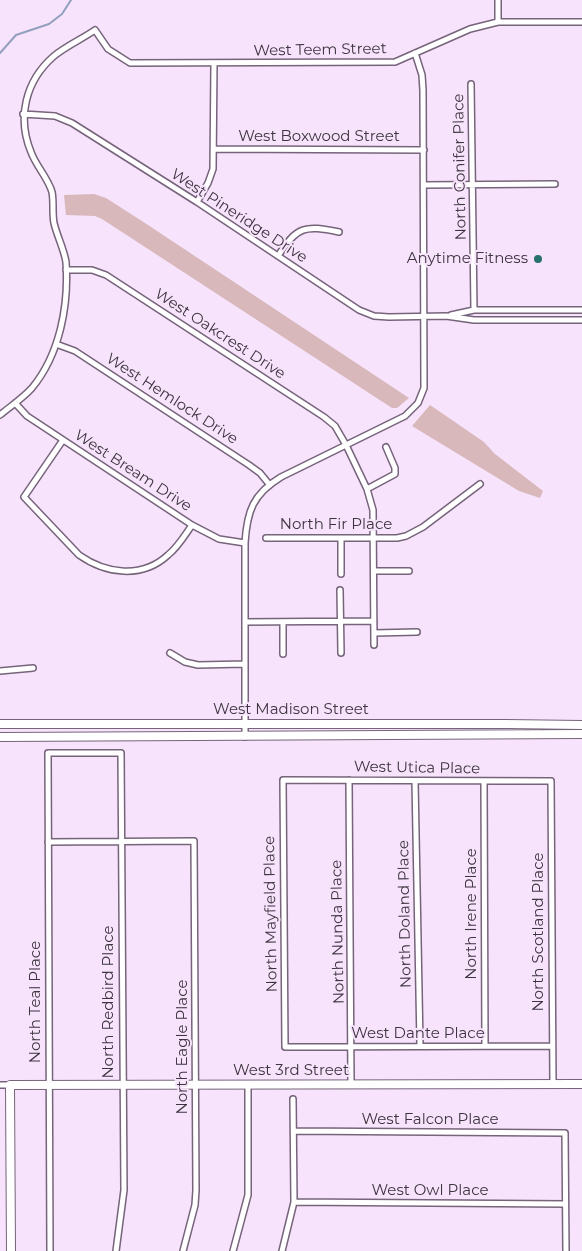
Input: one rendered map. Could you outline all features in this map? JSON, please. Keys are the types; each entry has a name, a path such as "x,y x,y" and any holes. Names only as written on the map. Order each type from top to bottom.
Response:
{"street":[{"path":"498,0 498,22"},
{"name":"West Teem Street","path":"23,114 28,94 43,67 55,55 96,30 108,49 130,64 395,62 470,29 498,22 582,22"},
{"path":"245,737 245,543 246,525 250,509 256,498 269,484 405,416 418,402 424,384 423,90 422,75 416,54"},
{"path":"197,202 212,174 214,149 214,64"},
{"name":"North Conifer Place","path":"472,84 474,310"},
{"path":"0,415 31,388 42,374 56,344 61,327 66,270 65,257 54,222 52,194 30,151 24,130 23,114"},
{"name":"West Pineridge Drive","path":"23,114 48,115 64,119 197,202 366,313 389,318 446,316 474,320 582,320"},
{"name":"West Boxwood Street","path":"214,149 424,150"},
{"path":"424,185 555,184"},
{"path":"278,256 288,240 301,231 318,228 339,232"},
{"name":"West Oakcrest Drive","path":"66,270 96,271 110,277 335,426 367,490 373,510 374,645"},
{"name":"West Pineridge Drive","path":"446,316 474,310 582,310"},
{"name":"West Hemlock Drive","path":"56,344 75,351 241,459 269,484"},
{"name":"West Bream Drive","path":"16,403 27,416 192,525 219,539 245,543"},
{"path":"63,440 24,497 87,560 100,567 115,571 131,571 146,568 154,565 169,554 192,525"},
{"path":"367,490 395,474 395,468 386,447"},
{"name":"North Fir Place","path":"266,538 397,538 413,533 480,484"},
{"path":"341,538 341,574"},
{"path":"374,571 409,571"},
{"path":"340,590 341,653"},
{"path":"245,622 374,621"},
{"path":"283,622 283,654"},
{"path":"374,633 417,632"},
{"path":"170,653 185,662 198,665 245,664"},
{"path":"0,671 33,668"},
{"name":"West Madison Street","path":"0,724 582,725"},
{"name":"West Madison Street","path":"0,737 582,734"},
{"name":"North Redbird Place","path":"48,753 121,753 124,1190 116,1251"},
{"name":"North Teal Place","path":"48,753 50,1251"},
{"name":"West Utica Place","path":"283,780 552,781"},
{"name":"North Mayfield Place","path":"283,780 285,1047"},
{"name":"North Nunda Place","path":"349,780 351,1084"},
{"name":"North Doland Place","path":"415,781 420,1045"},
{"name":"North Scotland Place","path":"552,781 552,1084"},
{"name":"North Irene Place","path":"484,782 485,1046"},
{"name":"North Eagle Place","path":"122,841 194,840 196,1190 195,1206 183,1251"},
{"path":"48,842 122,841"},
{"name":"West Dante Place","path":"285,1047 552,1046"},
{"path":"233,1251 248,1195 248,1084"},
{"name":"West 3rd Street","path":"0,1085 582,1084"},
{"path":"10,1085 10,1251"},
{"path":"282,1251 294,1202 293,1100"},
{"name":"West Falcon Place","path":"294,1132 565,1133 565,1204"},
{"name":"West Owl Place","path":"294,1202 565,1204"},
{"path":"565,1204 566,1251"}],"shaded area":[{"path":"94,194 106,198 148,225 409,398 397,408 392,408 102,219 95,216 66,215 64,195"},
{"path":"430,405 484,442 495,454 543,491 540,498 519,491 412,426"}],"waterway":[{"path":"0,53 16,35 49,24 62,14 71,0"}],"place":[{"name":"Anytime Fitness","path":"538,259"}]}
